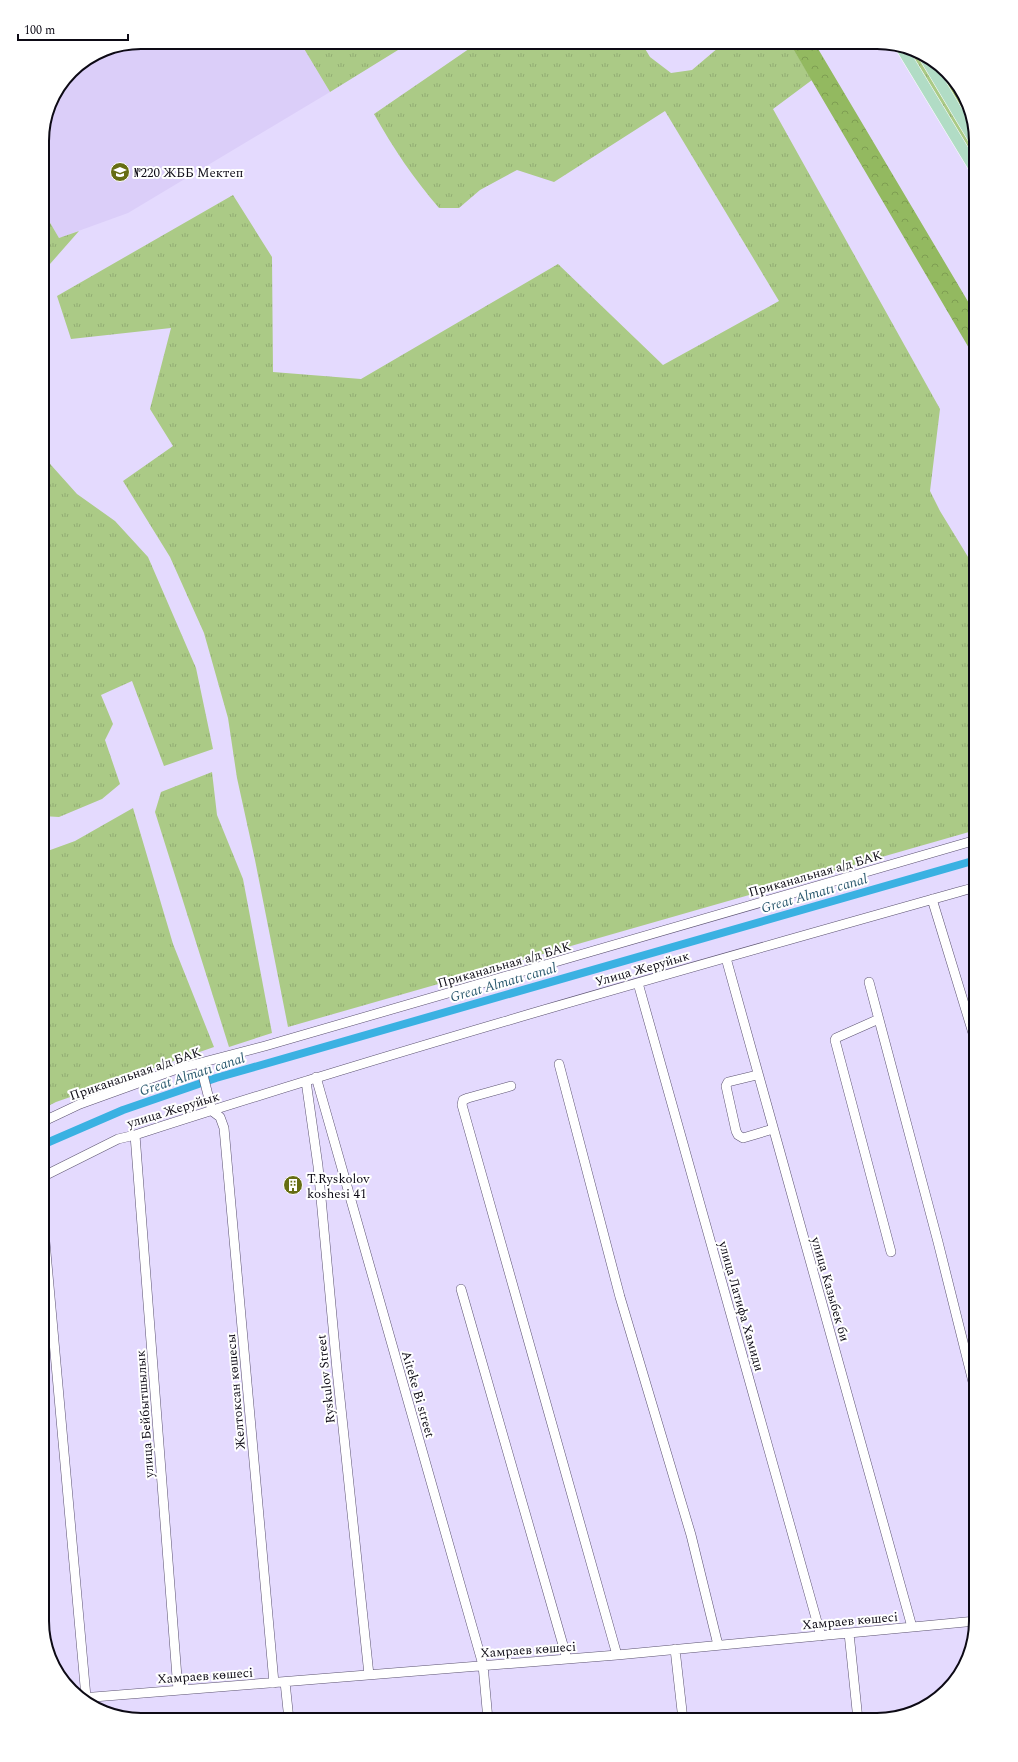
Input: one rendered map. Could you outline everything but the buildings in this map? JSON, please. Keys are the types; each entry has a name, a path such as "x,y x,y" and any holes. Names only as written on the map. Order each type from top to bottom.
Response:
{"main road":[{"path":"905,53 969,159"},
{"path":"930,67 968,130"}],"street":[{"name":"Приканальная а/д БАК","path":"49,1119 80,1104 177,1069 305,1035 969,842"},
{"name":"Улица Жеруйык","path":"316,1077 638,983 969,889"},
{"path":"932,899 969,1020"},
{"name":"улица Казыбек би","path":"726,958 757,1075 912,1627"},
{"path":"870,982 969,1366"},
{"name":"улица Латифа Хамиди","path":"638,983 821,1636"},
{"path":"879,1019 836,1038 835,1040 892,1252"},
{"path":"200,1063 211,1107"},
{"path":"559,1064 620,1297 691,1535 718,1645"},
{"path":"757,1075 728,1082 726,1086 726,1093 736,1131 738,1136 743,1138 773,1129"},
{"name":"улица Жеруйык","path":"49,1174 118,1139 135,1136 211,1107 316,1077"},
{"name":"Aiteke Bi street","path":"316,1077 483,1665 487,1713"},
{"name":"Ryskulov Street","path":"306,1081 319,1174 337,1370 369,1675"},
{"path":"511,1086 468,1098 464,1100 462,1105 617,1655"},
{"name":"Желтоксан көшесы","path":"211,1107 220,1117 224,1128 274,1683"},
{"name":"улица Бейбытшылык","path":"135,1136 178,1690"},
{"path":"461,1289 567,1659"},
{"path":"49,1290 84,1692"},
{"name":"Хамраев көшесі","path":"91,1697 617,1655 969,1622"},
{"path":"849,1633 857,1713"},
{"path":"675,1649 682,1713"},
{"path":"286,1682 288,1713"}],"shaded area":[{"name":"№220 ЖББ Мектеп","path":"135,49 304,49 330,92 128,213 59,238 49,221 49,135 52,117 61,95 76,76 85,68 106,56 117,52"}],"green space":[{"path":"304,49 400,49 330,92"},
{"path":"469,49 645,49 650,57 671,73 692,70 717,49 793,49 812,80 773,109 940,409 930,491 940,511 969,559 969,832 288,1027 237,778 228,718 204,633 170,557 123,481 173,446 150,409 171,328 71,339 57,296 233,195 272,257 273,372 361,379 558,264 663,365 779,301 665,111 554,182 517,170 480,190 459,208 439,208 404,163 374,114"},
{"path":"793,49 818,49 969,303 969,348"},
{"path":"912,56 920,60 969,140 969,151"},
{"path":"943,79 946,80 960,100 965,113"},
{"path":"49,221 59,238 79,231 50,264"},
{"path":"49,462 77,494 115,521 148,557 196,668 213,749 164,766 132,681 101,695 113,724 105,740 120,784 102,799 59,817 49,816"},
{"path":"212,772 217,815 243,879 272,1033 229,1047 155,812 161,792"},
{"path":"133,808 173,944 214,1047 49,1106 49,850 75,841"}],"waterway":[{"name":"Great Almatı canal","path":"49,1142 123,1110 216,1078 969,862"}],"place":[{"name":"№220 ЖББ Мектеп","path":"120,172"},
{"name":"T.Ryskolov koshesi 41","path":"293,1185"}]}
